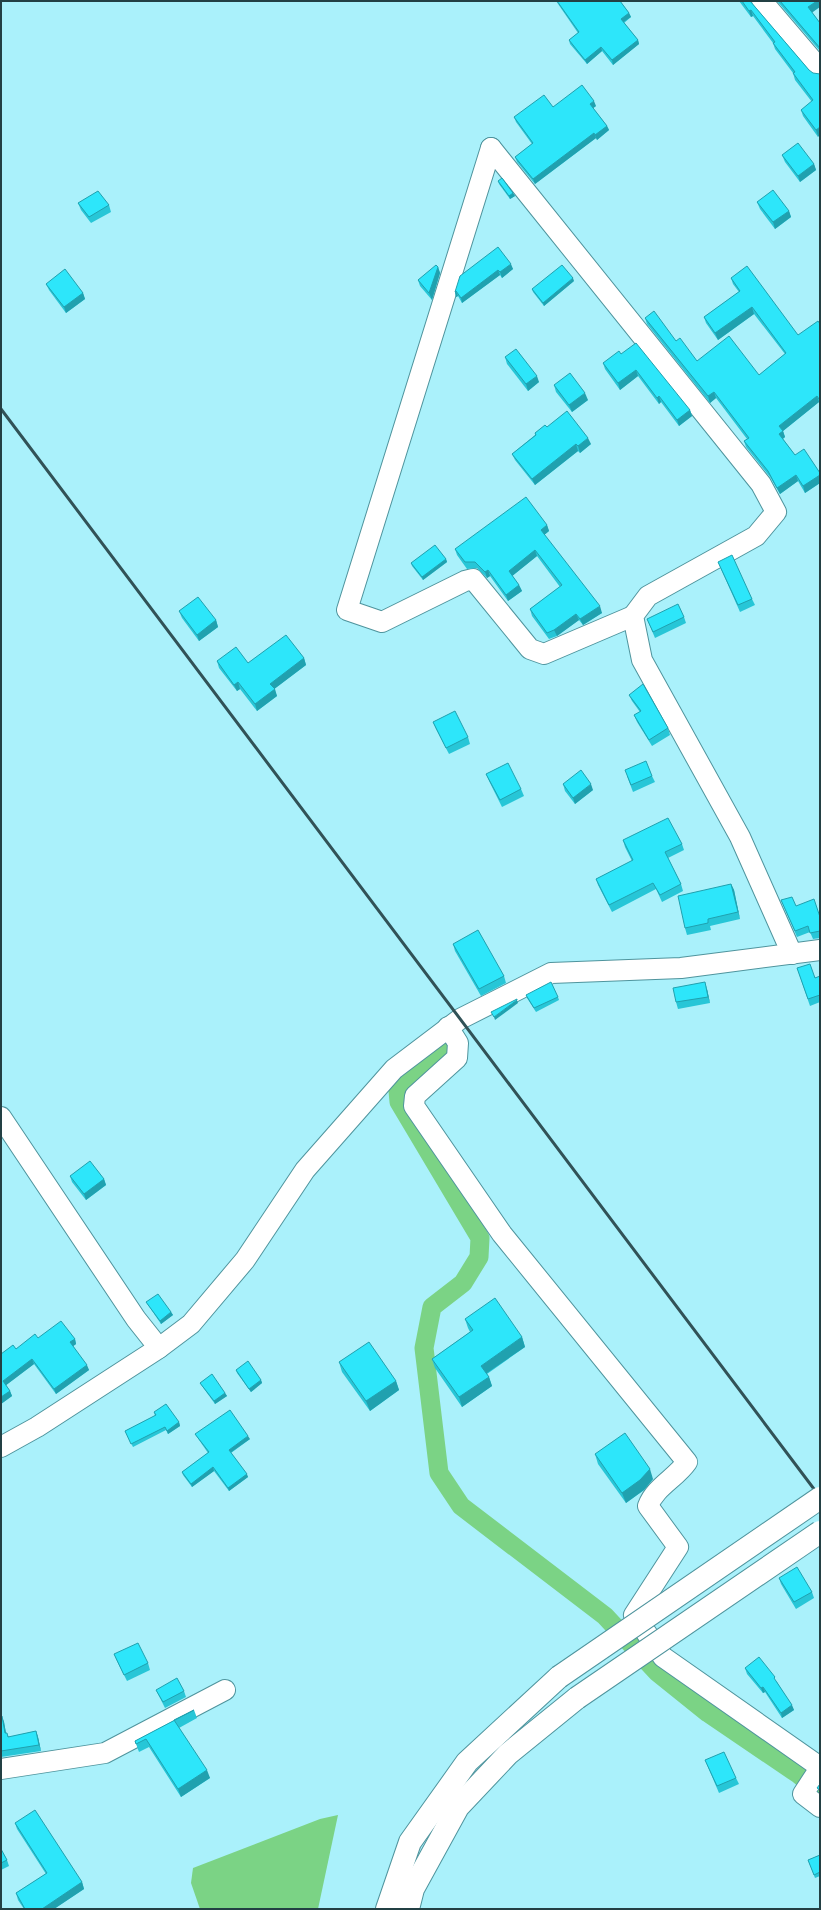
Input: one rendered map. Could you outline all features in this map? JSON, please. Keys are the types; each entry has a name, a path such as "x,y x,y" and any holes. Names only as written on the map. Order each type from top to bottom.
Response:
{"main road":[{"path":"387,1909 410,1842 467,1762 559,1677 820,1498"},
{"path":"408,1909 412,1889 458,1807 508,1754 577,1698 820,1532"}],"street":[{"path":"762,1 820,69"},
{"path":"633,616 544,654 530,649 473,580 465,581 382,622 347,610 491,148 761,484 776,512 756,536 648,596 633,616 642,660 740,837 792,954"},
{"path":"1,1447 37,1427 159,1348 191,1324 245,1260 305,1170 394,1069 460,1019 551,973 681,968 820,950"},
{"path":"448,1027 458,1043 457,1058 415,1096 414,1106 502,1234 687,1462 682,1469 651,1498 648,1506 678,1547 634,1615 663,1657 820,1768 803,1794 820,1807"},
{"path":"1,1117 136,1319 159,1348"},
{"path":"1,1769 105,1753 225,1690"}],"shaded area":[{"path":"338,1815 318,1909 200,1909 191,1883 193,1868 320,1819"}],"building":[{"path":"557,1 620,1 629,13 621,19 638,40 612,60 601,47 585,60 569,40 579,32"},
{"path":"742,1 750,1 809,70 813,73 820,74 820,127 816,130 801,110 813,100 793,73 795,72 773,43 775,42 751,10 749,11"},
{"path":"780,1 817,1 808,7 820,23 820,48"},
{"path":"582,85 594,101 590,104 607,126 595,135 594,133 533,179 515,157 533,143 514,117 544,95 553,107"},
{"path":"798,143 814,164 798,176 782,155"},
{"path":"502,178 513,193 509,196 498,181"},
{"path":"773,190 789,211 773,222 757,202"},
{"path":"98,191 109,205 89,217 78,203"},
{"path":"498,247 511,264 500,272 498,270 461,298 456,291 455,292 460,276"},
{"path":"436,265 438,267 429,293 418,280"},
{"path":"562,265 573,278 543,303 532,289"},
{"path":"747,266 798,335 818,321 820,324 820,399 817,396 779,426 783,431 779,434 795,455 804,449 820,473 820,475 803,486 796,475 777,488 768,471 744,441 749,438 714,392 708,396 645,318 654,311 676,341 680,338 697,361 729,336 759,375 786,353 752,307 715,333 704,317 740,291 731,278"},
{"path":"65,269 83,293 64,307 46,284"},
{"path":"636,343 690,410 677,420 659,396 657,398 636,370 618,383 603,363 619,351 621,354"},
{"path":"516,349 537,376 526,384 505,357"},
{"path":"570,373 585,393 569,405 554,385"},
{"path":"567,411 588,438 578,446 576,444 532,479 512,454 536,435 535,433 545,425 547,427"},
{"path":"526,497 547,525 541,530 600,606 580,619 576,614 554,630 547,633 530,609 562,585 535,550 509,571 519,585 506,595 488,570 485,572 475,562 465,562 455,549"},
{"path":"435,545 446,559 422,577 411,563"},
{"path":"732,555 752,599 738,605 718,562"},
{"path":"198,597 216,620 197,635 179,611"},
{"path":"678,604 684,617 653,632 647,619"},
{"path":"286,635 304,658 270,684 275,689 255,704 238,682 234,685 217,661 236,647 248,663"},
{"path":"643,684 668,728 649,740 634,715 641,711 629,695"},
{"path":"455,711 468,737 446,748 433,722"},
{"path":"646,761 652,776 631,785 625,770"},
{"path":"508,763 521,789 500,800 486,774"},
{"path":"581,770 591,784 573,798 563,784"},
{"path":"668,818 682,844 665,852 681,884 660,895 653,883 609,905 596,879 633,860 623,840"},
{"path":"731,884 738,912 708,919 708,923 685,928 678,896"},
{"path":"792,897 796,906 814,899 820,917 820,931 810,933 808,926 795,931 781,900"},
{"path":"478,930 504,976 479,989 453,944"},
{"path":"810,964 815,978 820,976 820,995 808,999 797,968"},
{"path":"551,982 558,997 534,1008 526,995"},
{"path":"705,982 708,997 676,1002 673,988"},
{"path":"517,1000 494,1017 491,1012"},
{"path":"90,1161 104,1179 84,1194 70,1176"},
{"path":"158,1294 171,1312 160,1321 146,1302"},
{"path":"495,1298 522,1337 481,1366 489,1377 459,1397 432,1359 473,1330 465,1319"},
{"path":"61,1321 75,1339 70,1342 87,1365 54,1389 32,1359 3,1381 10,1391 1,1397 1,1354 13,1345 16,1349 35,1334 38,1338"},
{"path":"369,1342 396,1381 366,1401 339,1362"},
{"path":"248,1361 261,1380 249,1389 236,1370"},
{"path":"212,1374 225,1393 214,1401 200,1383"},
{"path":"166,1404 179,1422 167,1431 165,1427 131,1444 125,1431 156,1415 154,1412"},
{"path":"230,1410 248,1436 229,1450 247,1474 228,1488 213,1467 191,1484 182,1472 209,1452 195,1434"},
{"path":"625,1433 650,1469 640,1480 622,1493 595,1454"},
{"path":"797,1567 812,1592 794,1602 779,1578"},
{"path":"138,1643 148,1663 124,1675 114,1654"},
{"path":"759,1657 775,1677 774,1678 792,1705 781,1713 763,1687 761,1688 745,1668"},
{"path":"177,1678 184,1691 163,1702 156,1690"},
{"path":"1,1716 5,1733 7,1733 8,1737 36,1731 39,1745 1,1751"},
{"path":"174,1720 207,1770 178,1789 146,1739 136,1744 135,1741"},
{"path":"724,1752 736,1778 717,1786 705,1760"},
{"path":"35,1810 82,1882 42,1909 25,1909 16,1893 47,1873 15,1823"},
{"path":"1,1849 7,1860 1,1863"},
{"path":"820,1855 820,1872 814,1875 808,1860"}],"waterway":[{"path":"443,1047 398,1091 399,1102 480,1238 479,1257 463,1283 432,1307 424,1348 439,1473 461,1506 605,1616 657,1672 708,1713 798,1774 820,1792"}],"railway":[{"path":"1,409 820,1497"}]}
